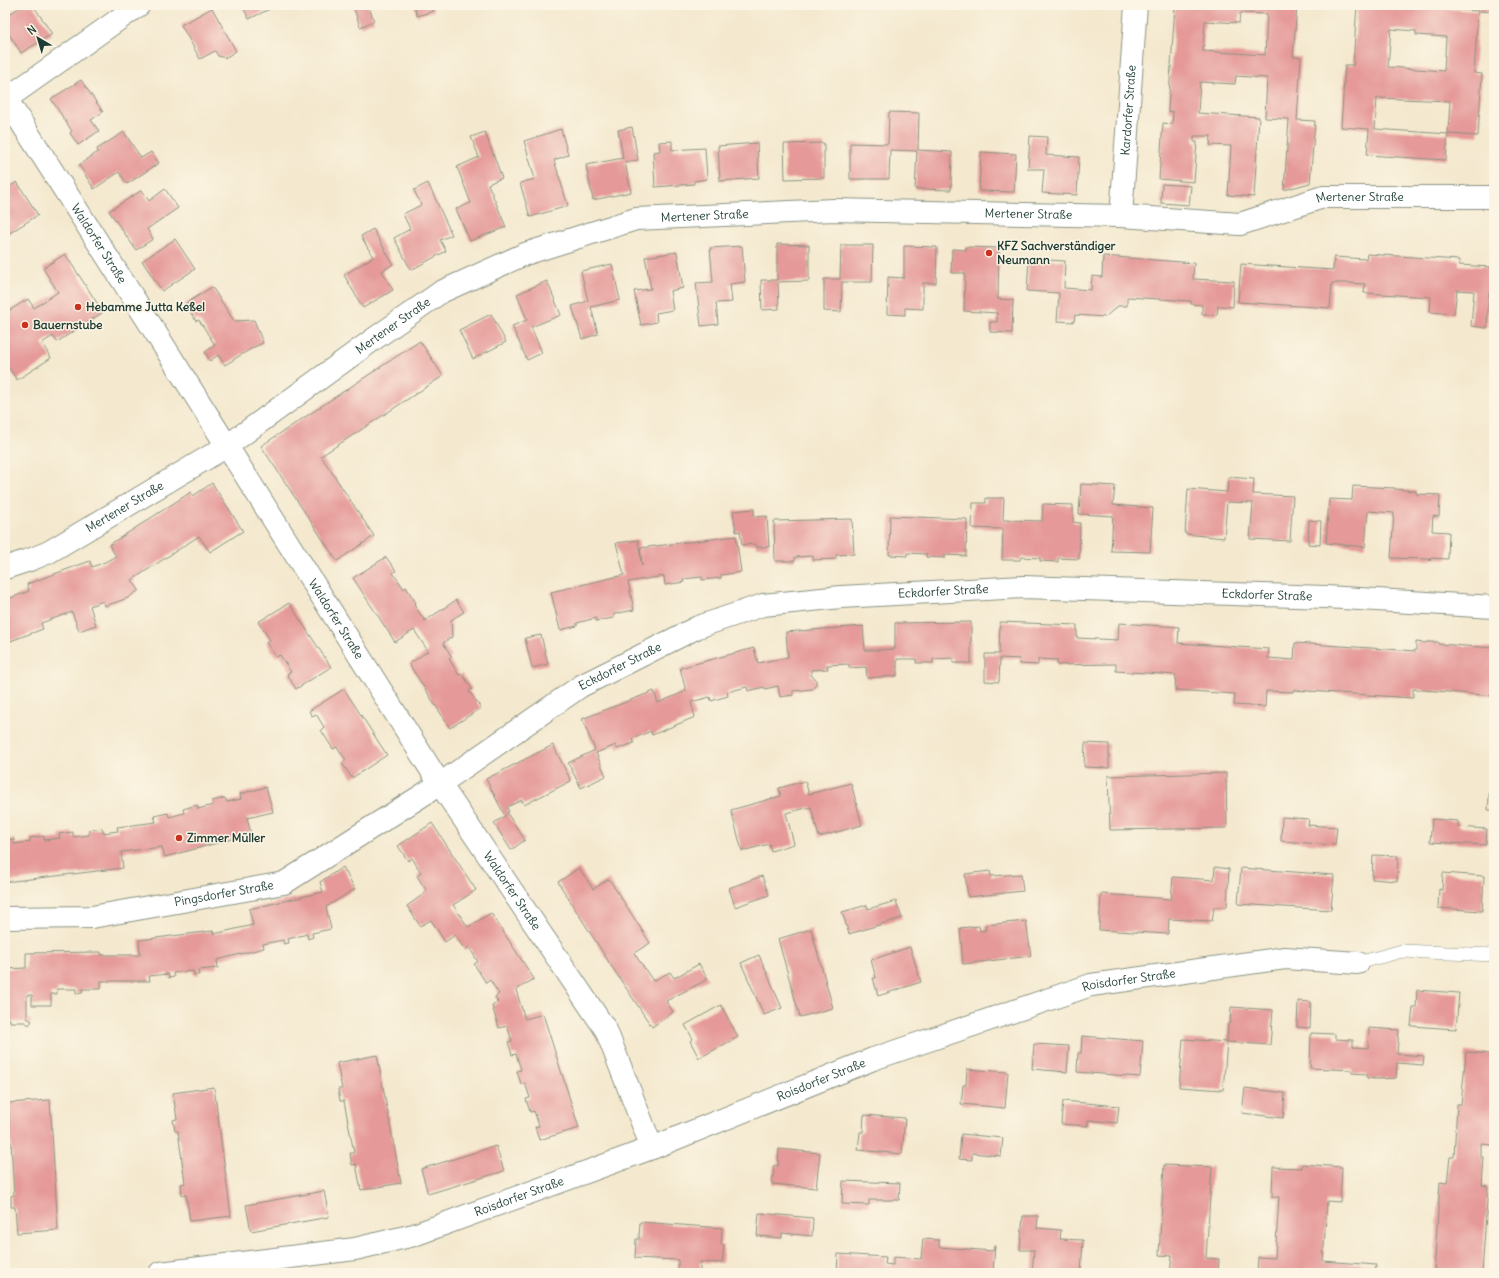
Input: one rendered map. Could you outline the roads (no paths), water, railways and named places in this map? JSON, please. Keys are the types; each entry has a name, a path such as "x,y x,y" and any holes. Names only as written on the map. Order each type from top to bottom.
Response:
{"street":[{"path":"6,98 139,5"},
{"name":"Kardorfer Straße","path":"1121,216 1136,5"},
{"name":"Waldorfer Straße","path":"6,98 440,784 606,1030 652,1148"},
{"name":"Mertener Straße","path":"5,568 49,552 227,446 374,338 441,292 525,254 636,219 833,210 1121,216 1240,224 1323,197 1494,197"},
{"name":"Eckdorfer Straße","path":"440,784 581,686 698,627 763,605 841,597 1022,587 1326,596 1494,607"},
{"name":"Pingsdorfer Straße","path":"5,918 92,917 284,883 440,784"},
{"name":"Roisdorfer Straße","path":"160,1273 355,1249 414,1235 652,1148 873,1059 1091,985 1285,958 1358,963"}],"lane":[{"name":"Roisdorfer Straße","path":"1358,963 1402,951 1494,955"}],"place":[{"name":"KFZ Sachverständiger Neumann","path":"989,253"},
{"name":"Hebamme Jutta Keßel","path":"78,307"},
{"name":"Bauernstube","path":"25,325"},
{"name":"Zimmer Müller","path":"179,838"}]}
